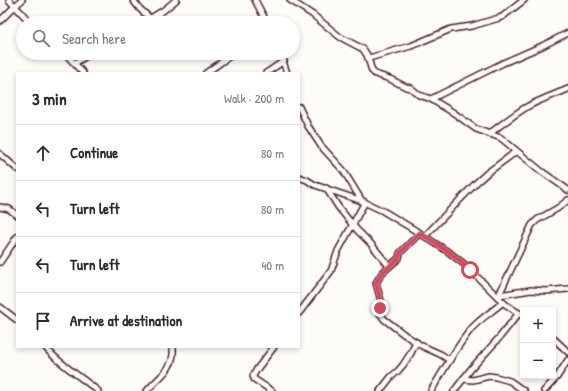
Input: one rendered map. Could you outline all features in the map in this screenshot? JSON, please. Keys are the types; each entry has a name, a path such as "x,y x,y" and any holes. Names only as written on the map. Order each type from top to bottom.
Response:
{"street":[{"path":"9,0 24,16"},
{"path":"0,21 22,0"},
{"path":"133,0 148,16"},
{"path":"155,16 176,0"},
{"path":"255,0 263,16"},
{"path":"290,0 313,15 341,37 363,49 369,58 374,74 411,88 419,95 431,99 454,113 473,127 501,138 568,190"},
{"path":"369,58 411,46 456,28 472,26 498,18 524,0"},
{"path":"431,99 568,33"},
{"path":"73,60 82,72"},
{"path":"76,63 80,60"},
{"path":"207,72 224,60"},
{"path":"268,72 284,61 287,72"},
{"path":"489,134 526,108 547,97 568,89"},
{"path":"300,110 320,146 343,170 364,202"},
{"path":"450,360 422,346 384,319 380,313 381,302 376,283 382,273 399,258 400,253 423,235 487,173 516,151"},
{"path":"0,154 16,168"},
{"path":"300,177 315,185 364,202 383,211 423,235 464,264 503,302 520,313"},
{"path":"326,188 339,208 389,266"},
{"path":"498,296 532,225 537,220 558,208 568,200"},
{"path":"300,312 330,271 338,251 364,202"},
{"path":"0,207 9,209 16,214"},
{"path":"0,262 16,238"},
{"path":"498,296 531,290 546,291 568,289"},
{"path":"431,391 450,360 472,329 503,302"},
{"path":"0,307 16,319"},
{"path":"454,391 520,315"},
{"path":"556,341 568,352"},
{"path":"380,391 403,365 416,342"},
{"path":"46,348 63,364 98,391"},
{"path":"147,391 166,372 171,362 173,348"},
{"path":"272,391 254,379 254,376 257,369 273,348"},
{"path":"544,391 557,377 568,360"},
{"path":"463,379 473,380 489,376 496,377 510,381 524,391"}],"route":[{"path":"380,308 381,302 376,283 377,281 382,273 399,258 400,253 420,233 450,253 470,270"}]}
